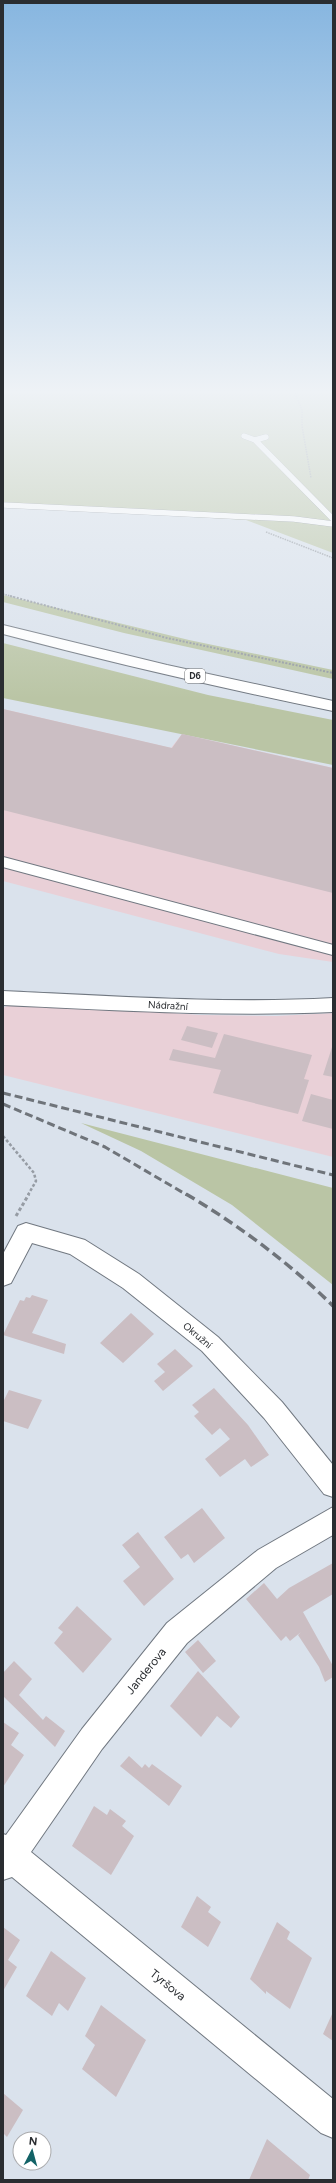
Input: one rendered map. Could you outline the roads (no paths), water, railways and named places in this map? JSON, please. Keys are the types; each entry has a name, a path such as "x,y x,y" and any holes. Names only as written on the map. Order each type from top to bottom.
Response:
{"highway":[{"name":"D6","path":"3,615 197,663 333,692"},
{"name":"D6","path":"3,628 58,644 202,678 333,706"}],"street":[{"name":"Nádražní","path":"3,998 201,1007 274,1008 333,1005"},
{"name":"Okružní","path":"3,1276 26,1232 77,1247 131,1281 210,1344 273,1410 333,1485"},
{"name":"Janderova","path":"5,1856 92,1739 177,1633 267,1559 333,1520"},
{"name":"Tyršova","path":"5,1856 333,2121"}],"lane":[{"path":"307,495 333,519"},
{"path":"3,505 294,519 333,524"},
{"path":"3,862 333,950"}],"railway":[{"path":"3,1093 333,1175"},
{"path":"3,1104 105,1147 187,1195"},
{"path":"186,1194 225,1218 263,1246 317,1290 333,1306"}]}
